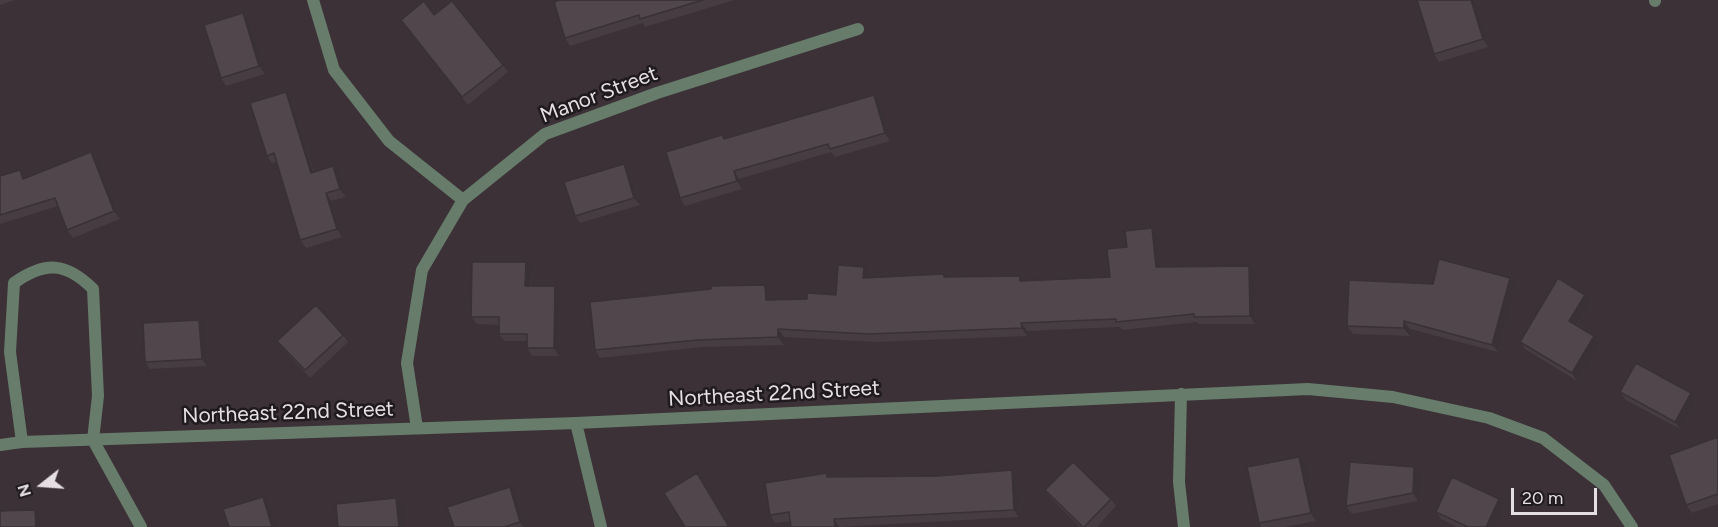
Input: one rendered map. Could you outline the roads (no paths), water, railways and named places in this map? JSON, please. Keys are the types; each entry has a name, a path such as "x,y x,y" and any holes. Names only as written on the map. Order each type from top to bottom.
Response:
{"street":[{"path":"313,0 334,70 389,141 463,200"},
{"name":"Manor Street","path":"417,428 407,363 422,270 463,200 545,134 657,93 858,29"},
{"path":"22,442 10,352 14,283 29,272 60,266 78,274 93,289 98,396 93,440 141,527"},
{"name":"Northeast 22nd Street","path":"0,445 22,442 576,423 1308,389 1393,397 1489,418 1544,438 1604,485 1632,527"},
{"path":"1181,394 1179,482 1184,527"},
{"path":"576,423 601,527"}]}
